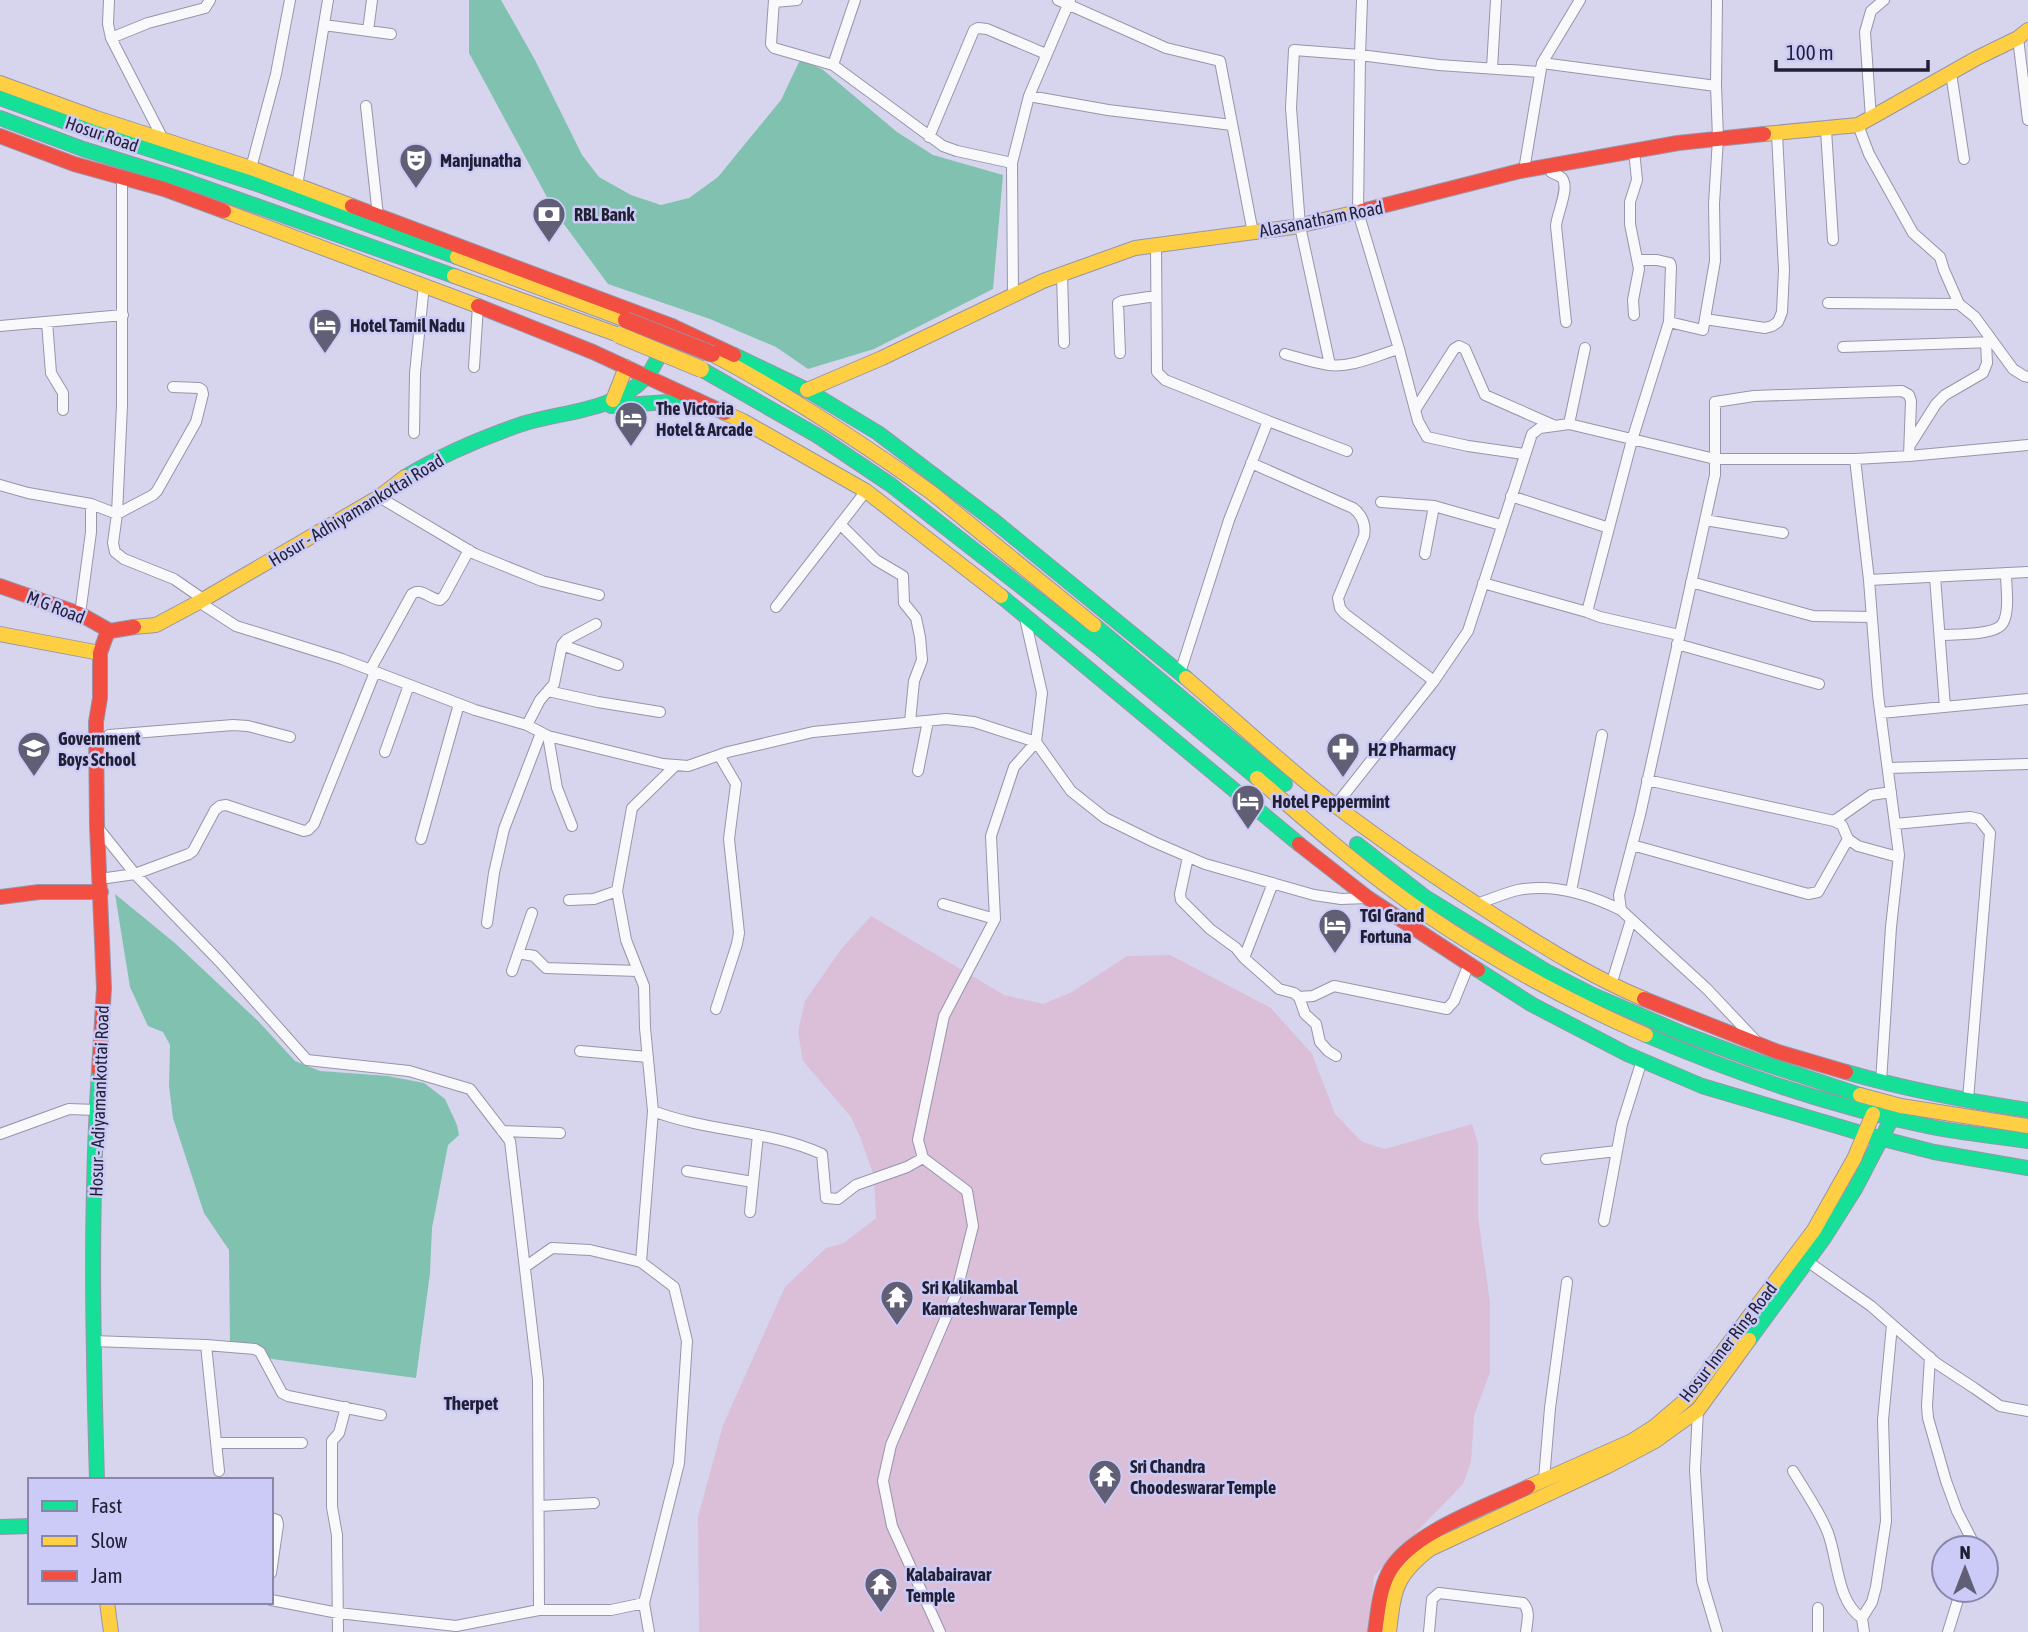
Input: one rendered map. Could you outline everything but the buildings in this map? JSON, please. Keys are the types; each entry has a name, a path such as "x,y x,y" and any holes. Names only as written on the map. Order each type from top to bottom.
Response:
{"main road":[{"path":"1865,121 2023,34"},
{"path":"0,83 163,139 207,163 364,223 623,328 801,425 900,491 1175,710 1391,890 1455,934 1530,978 1590,1009 1685,1051 1785,1089 1873,1114 1966,1133 2028,1141"},
{"name":"Hosur Road","path":"0,98 102,135 207,163"},
{"name":"Hosur Road","path":"0,118 187,187"},
{"name":"Alasanatham Road","path":"807,390 882,358 1013,294 1135,248 1300,226 1524,170 1634,150 1718,138 1826,130 1865,121"},
{"path":"0,136 74,164 122,177 187,187 623,328 712,354 789,398 890,462 932,493 1175,691 1366,852 1425,897 1546,971 1593,995 1684,1034 1857,1094 1901,1106 2028,1126"},
{"path":"207,163 251,168 672,326 807,390 878,433 993,520 1336,805 1400,854 1563,959 1611,985 1787,1054 1881,1082 2028,1110"},
{"path":"187,187 626,367 743,421 866,491 1024,614 1292,839 1368,898 1531,1004 1642,1060 1702,1086 1934,1152 2028,1168"},
{"name":"Hosur - Adhiyamankottai Road","path":"105,628 156,625 379,497 401,479 430,462 523,424 592,408 624,395 647,377 672,326"},
{"path":"613,400 626,367"},
{"path":"592,408 697,400"},
{"name":"M G Road","path":"0,586 80,614 105,628"},
{"path":"0,634 94,651 106,636 105,628"},
{"name":"Hosur - Adiyamankottai Road","path":"94,651 88,698 96,722 97,826 104,988 96,1110 93,1341 97,1478"},
{"path":"0,897 101,885"},
{"name":"Hosur Inner Ring Road","path":"1375,1632 1385,1576 1390,1566 1409,1546 1426,1535 1544,1479 1632,1441 1693,1404 1814,1230 1842,1182 1873,1114"},
{"name":"Hosur Inner Ring Road","path":"1389,1632 1394,1590 1400,1575 1411,1563 1430,1549 1606,1467 1655,1441 1693,1404 1824,1238 1855,1189 1892,1118"},
{"path":"0,1527 28,1526"},
{"path":"107,1604 111,1632"}],"street":[{"path":"109,0 108,24 111,38 163,139"},
{"path":"111,38 148,23 205,8 210,0"},
{"path":"251,168 276,74 290,0"},
{"path":"297,186 328,0"},
{"path":"368,31 372,0"},
{"path":"797,0 774,1 771,46 833,65 943,146 1012,163"},
{"path":"1362,0 1358,212 1423,433 1427,437 1468,446 1524,454"},
{"path":"1492,68 1496,0"},
{"path":"1524,170 1541,67 1580,0"},
{"path":"1669,322 1703,330 1715,261 1717,0"},
{"path":"1884,0 1871,11 1865,32 1865,121 1869,154 1913,233 1940,257 1959,304 1975,317 1989,342 2013,369 2028,377"},
{"path":"833,65 851,1"},
{"path":"1013,294 1012,163 1029,96 1065,1 1166,48 1220,61 1253,233"},
{"path":"324,25 391,34"},
{"path":"929,137 974,30 986,29 1046,54"},
{"path":"2023,34 2028,120"},
{"path":"1329,365 1300,226 1291,108 1294,50 1439,65 1541,67 1716,86"},
{"path":"1951,73 1964,159"},
{"path":"1029,96 1108,110 1232,125"},
{"path":"366,106 379,216"},
{"path":"1826,130 1833,240"},
{"path":"1705,319 1765,328 1778,322 1782,312 1784,270 1777,134"},
{"path":"1634,150 1637,180 1630,202 1630,224 1639,269 1633,300 1634,314"},
{"path":"1549,166 1551,172 1561,178 1565,192 1556,226 1566,322"},
{"path":"122,177 122,405 117,514 113,543 115,552 124,559 174,579 236,626 305,647 459,704 527,725 545,735 663,764 688,766 719,755 813,732 946,719 974,722 1036,742 1071,791 1105,818 1188,857 1314,895 1341,899 1368,898"},
{"path":"1156,245 1157,372 1160,376 1347,452"},
{"path":"1587,612 1632,440 1669,322 1670,263 1638,260"},
{"path":"1062,274 1064,343"},
{"path":"414,433 415,373 424,285"},
{"path":"1120,353 1118,303 1156,296"},
{"path":"1828,303 1959,304"},
{"path":"474,367 478,306"},
{"path":"0,326 123,315"},
{"path":"47,322 51,373 63,393 63,410"},
{"path":"1843,347 1989,342"},
{"path":"1909,451 1936,404 1945,395 1983,373 1989,342"},
{"path":"1415,410 1454,348 1459,346 1465,349 1488,398 1555,426"},
{"path":"1285,354 1329,365 1354,363 1399,348"},
{"path":"1569,424 1585,348"},
{"path":"0,485 28,493 91,504 117,514 153,495 196,422 203,394 199,388 173,387"},
{"path":"1621,910 1619,895 1715,475 1715,402 1754,396 1902,391 1909,395 1911,401 1909,451"},
{"path":"1180,673 1229,520 1268,421"},
{"path":"1336,805 1434,681 1468,631 1524,454 1532,433 1541,428 1569,424 1715,459 1855,459 1909,451 2028,445"},
{"path":"1855,459 1898,857 1881,1082"},
{"path":"1251,463 1359,512 1364,525 1364,536 1338,597 1340,608 1434,681"},
{"path":"776,607 866,491"},
{"path":"1511,496 1609,528"},
{"path":"379,497 469,550 542,581 599,595"},
{"path":"1381,502 1434,506 1502,525"},
{"path":"80,614 91,532 91,504"},
{"path":"1425,554 1434,506"},
{"path":"1705,520 1783,533"},
{"path":"840,524 876,560 902,576 904,603 916,618 922,660 914,681 909,722"},
{"path":"101,885 189,854 219,806 226,805 304,831 308,830 314,824 373,671 412,594 421,592 440,600 469,550"},
{"path":"1869,580 2028,572"},
{"path":"1940,635 1989,632 1999,628 2006,614 2006,573"},
{"path":"1935,577 1945,707"},
{"path":"1691,582 1813,616 1872,617"},
{"path":"1483,583 1587,612 1819,684"},
{"path":"940,1632 892,1526 883,1481 891,1445 956,1294 973,1226 967,1191 923,1158 918,1140 944,1016 995,919 990,836 1014,767 1036,742 1042,693 1024,614"},
{"path":"527,725 540,701 554,684 562,645 566,640 596,624"},
{"path":"562,645 618,665"},
{"path":"385,751 409,685"},
{"path":"548,691 660,712"},
{"path":"1881,713 2028,699"},
{"path":"421,839 459,704"},
{"path":"918,771 928,721"},
{"path":"109,735 248,726 290,737"},
{"path":"545,735 557,788 572,826"},
{"path":"487,923 504,829 545,735"},
{"path":"1571,891 1602,735"},
{"path":"716,1009 739,933 729,839 736,784 719,755"},
{"path":"1888,768 2028,764"},
{"path":"641,1262 653,1111 644,986 626,940 617,891 632,808 676,765"},
{"path":"1647,780 1834,821 1842,825 1848,839 1858,846 1898,857"},
{"path":"1834,821 1871,795 1891,792"},
{"path":"1895,824 1970,817 1979,819 1990,833 1968,1100"},
{"path":"97,826 135,874 220,962 307,1060 409,1071 470,1089 510,1141 538,1380 540,1610"},
{"path":"1632,845 1808,894 1818,892 1848,839"},
{"path":"1188,857 1181,900 1279,989 1299,997 1305,1014 1316,1024 1320,1042 1336,1056"},
{"path":"1244,958 1273,883"},
{"path":"1476,904 1518,890 1549,889 1571,891 1602,900 1621,910 1707,989 1760,1045"},
{"path":"569,900 594,899 617,891"},
{"path":"943,904 995,919"},
{"path":"512,971 532,913"},
{"path":"1611,985 1631,920"},
{"path":"518,953 534,956 546,968 638,971"},
{"path":"1299,997 1313,996 1334,986 1447,1009 1454,1001 1469,964"},
{"path":"580,1051 648,1057"},
{"path":"1604,1221 1622,1124 1642,1060"},
{"path":"0,1134 69,1109 96,1110"},
{"path":"653,1111 671,1118 780,1138 822,1154 826,1198 838,1199 856,1185 907,1167 923,1158"},
{"path":"502,1131 560,1133"},
{"path":"750,1212 758,1135"},
{"path":"1546,1158 1617,1151"},
{"path":"687,1171 753,1182"},
{"path":"525,1267 552,1248 590,1250 641,1262 674,1287 687,1341 678,1463 644,1603 649,1632"},
{"path":"1807,1261 1871,1306 1930,1357 2000,1406 2028,1411"},
{"path":"1544,1479 1550,1408 1567,1282"},
{"path":"1864,1632 1862,1618 1877,1587 1886,1521 1883,1420 1892,1325"},
{"path":"93,1341 254,1349 260,1352 282,1392 288,1396 381,1415"},
{"path":"206,1345 219,1471"},
{"path":"1930,1357 1928,1418 1946,1481 1969,1534"},
{"path":"1693,1404 1702,1581 1717,1632"},
{"path":"338,1632 332,1441 339,1433 346,1407"},
{"path":"216,1443 302,1443"},
{"path":"1793,1471 1828,1532 1846,1600 1855,1614 1862,1618"},
{"path":"539,1506 594,1503"},
{"path":"273,1519 277,1520 278,1525 273,1549"},
{"path":"1429,1632 1432,1599 1439,1593 1520,1602 1527,1609 1526,1632"},
{"path":"273,1600 426,1628 456,1626 540,1610 611,1610 644,1603"},
{"path":"1948,1632 1957,1604"},
{"path":"1818,1608 1818,1632"},
{"path":"383,1632 384,1619"}],"shaded area":[{"path":"469,0 501,0 535,60 582,155 599,177 631,195 661,205 689,198 718,177 781,100 800,60 822,69 897,132 933,155 1003,175 993,289 874,349 808,369 776,347 710,319 608,284 555,212 469,53"},
{"path":"115,894 176,944 259,1022 295,1061 320,1071 388,1076 424,1083 445,1099 459,1135 448,1145 432,1228 430,1273 416,1378 272,1359 230,1342 229,1250 204,1213 173,1118 169,1086 170,1045 163,1032 148,1026 130,987"},
{"path":"871,916 1004,995 1043,1004 1072,992 1127,956 1170,955 1271,1008 1312,1054 1335,1114 1362,1142 1385,1149 1472,1124 1478,1144 1478,1217 1490,1303 1490,1372 1474,1416 1471,1462 1463,1484 1374,1576 1369,1632 699,1632 698,1517 723,1425 785,1287 826,1248 844,1243 876,1218 874,1176 860,1137 851,1117 803,1061 798,1032 805,1001 842,948"}],"traffic: fast":[{"path":"0,98 77,126 260,185 457,257"},
{"path":"0,118 454,276"},
{"path":"405,477 447,454 507,429 587,409 618,398 649,374 672,326"},
{"path":"734,355 807,390 878,433 993,520 1186,678"},
{"path":"701,369 818,436 891,485 1101,649 1257,778"},
{"path":"611,406 697,400"},
{"path":"1001,596 1299,844"},
{"path":"1094,625 1285,784"},
{"path":"1357,844 1425,897 1546,971 1593,995 1684,1034 1860,1095"},
{"path":"1478,970 1531,1004 1627,1054 1702,1086 1934,1152 2028,1168"},
{"path":"1646,1035 1749,1076 1855,1109 1939,1128 2028,1141"},
{"path":"97,1478 93,1224 99,1071"},
{"path":"1846,1072 1936,1094 2028,1110"},
{"path":"1749,1340 1824,1238 1855,1189 1892,1118"},
{"path":"0,1527 28,1526"}],"traffic: slow":[{"path":"1764,134 1858,125 2018,38 2028,30"},
{"path":"0,83 96,118 251,168 352,206"},
{"path":"224,211 478,306"},
{"path":"807,390 882,358 1043,281 1135,248 1293,227 1362,211"},
{"path":"457,257 626,320"},
{"path":"454,276 619,335"},
{"path":"619,335 701,369"},
{"path":"712,354 851,437 932,493 1094,625"},
{"path":"613,400 626,367"},
{"path":"725,413 866,491 1001,596"},
{"path":"134,627 156,625 199,602 379,497 405,477"},
{"path":"0,634 100,653"},
{"path":"1186,678 1313,788 1395,849 1555,953 1644,999"},
{"path":"1257,778 1361,866 1453,932 1534,980 1646,1035"},
{"path":"1860,1095 1901,1106 2028,1126"},
{"path":"1528,1487 1632,1441 1654,1427 1688,1398 1814,1230 1854,1159 1873,1114"},
{"path":"1389,1632 1398,1585 1410,1567 1430,1549 1606,1467 1655,1441 1698,1410 1749,1340"},
{"path":"107,1604 111,1632"}],"traffic: jam":[{"path":"1362,211 1520,171 1678,143 1764,134"},
{"path":"0,136 74,164 164,189 224,211"},
{"path":"352,206 672,326 734,355"},
{"path":"478,306 593,352 725,413"},
{"path":"626,320 712,354"},
{"path":"0,586 80,614 110,631"},
{"path":"99,1071 104,988 97,826 96,722 100,698 100,653 110,631 134,627"},
{"path":"1299,844 1368,898 1478,970"},
{"path":"0,897 39,892 101,892"},
{"path":"1644,999 1778,1052 1846,1072"},
{"path":"1375,1632 1379,1603 1388,1574 1412,1546 1471,1512 1528,1487"}],"place":[{"name":"Manjunatha","path":"416,190"},
{"name":"RBL Bank","path":"549,244"},
{"name":"Hotel Tamil Nadu","path":"325,355"},
{"name":"The Victoria Hotel & Arcade","path":"631,448"},
{"name":"Government Boys School","path":"34,778"},
{"name":"H2 Pharmacy","path":"1343,779"},
{"name":"Hotel Peppermint","path":"1248,831"},
{"name":"TGI Grand Fortuna","path":"1335,955"},
{"name":"Sri Kalikambal Kamateshwarar Temple","path":"897,1327"},
{"name":"Sri Chandra Choodeswarar Temple","path":"1105,1506"},
{"name":"Kalabairavar Temple","path":"881,1614"}],"district":[{"name":"Therpet","path":"471,1403"}]}
